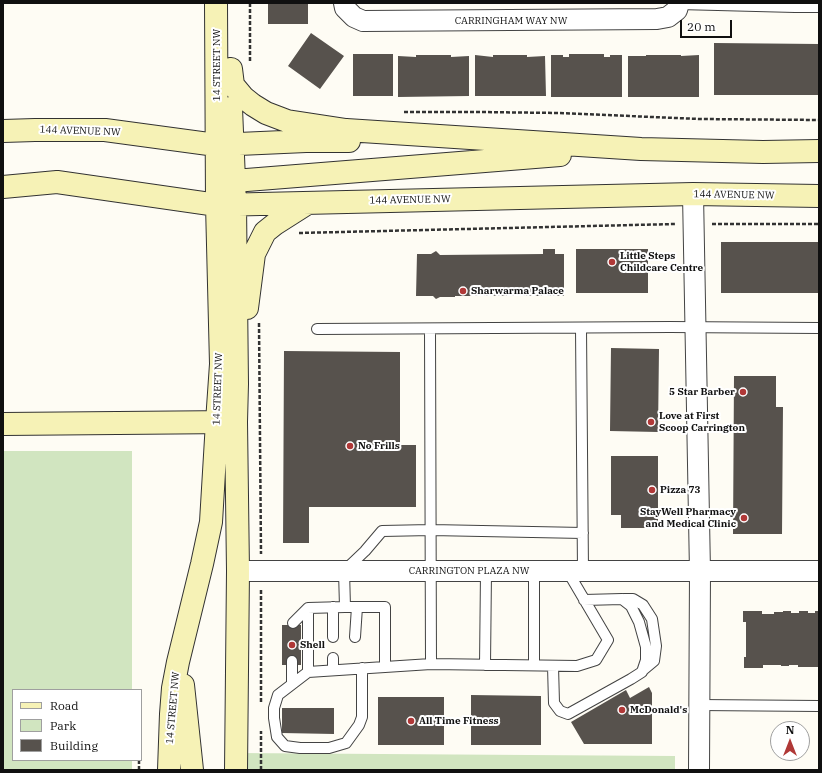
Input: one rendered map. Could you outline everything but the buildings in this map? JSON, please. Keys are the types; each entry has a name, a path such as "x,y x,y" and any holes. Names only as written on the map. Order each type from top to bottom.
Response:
{"main road":[{"name":"14 STREET NW","path":"169,770 172,694 211,522 226,422 236,384 223,201 234,181 224,145 217,102 216,3"},
{"name":"14 STREET NW","path":"230,3 240,68 224,145 221,364 238,571 236,770"},
{"path":"240,68 233,85 243,97 266,113 287,121 346,130 641,149 763,152 819,151"},
{"name":"144 AVENUE NW","path":"3,131 105,130 224,145 306,141 516,141"},
{"path":"234,181 641,149"},
{"name":"144 AVENUE NW","path":"3,187 57,182 223,201 308,202 693,194 819,196"},
{"path":"236,384 254,254 266,232 275,224 308,202"},
{"path":"3,424 226,422"},
{"path":"180,654 192,770"}],"street":[{"name":"CARRINGHAM WAY NW","path":"344,3 345,8 354,17 363,21 511,12 657,19 668,17 677,10 679,3"},
{"path":"693,194 700,572 699,770"},
{"name":"CARRINGTON PLAZA NW","path":"238,571 819,571"}],"lane":[{"path":"679,3 797,5 819,7"},
{"path":"317,329 695,327 819,328"},
{"path":"430,328 431,664"},
{"path":"357,665 362,716 359,725 346,743 329,748 300,748 285,746 277,737 274,718 274,708 278,695 308,672 333,670 357,665 385,667 431,664 577,666 596,660 608,640 584,600 575,572 583,533 581,328"},
{"path":"345,607 344,571 365,551 382,531 431,530 583,533"},
{"path":"485,665 486,572"},
{"path":"534,572 534,665"},
{"path":"553,666 554,703 560,711 568,714 642,672 646,660 646,647 639,622 631,606 622,600 584,600"},
{"path":"333,607 333,637"},
{"path":"355,637 356,607"},
{"path":"293,623 308,608 385,607 385,667"},
{"path":"308,608 308,672"},
{"path":"333,658 333,670"},
{"path":"292,661 292,683"},
{"path":"699,705 819,706"}],"path":[{"path":"240,68 250,3"},
{"path":"401,112 559,113 699,119 819,120"},
{"path":"293,234 694,224 819,224"},
{"path":"259,321 261,703"},
{"path":"261,726 261,770"}],"green space":[{"path":"3,451 132,451 132,689 12,689 12,761 132,761 132,770 3,770"},
{"path":"236,753 675,756 675,770 236,770"}],"place":[{"name":"Little Steps Childcare Centre","path":"612,262"},
{"name":"Sharwarma Palace","path":"463,291"},
{"name":"5 Star Barber","path":"743,392"},
{"name":"Love at First Scoop Carrington","path":"651,422"},
{"name":"No Frills","path":"350,446"},
{"name":"Pizza 73","path":"652,490"},
{"name":"StayWell Pharmacy and Medical Clinic","path":"744,518"},
{"name":"Shell","path":"292,645"},
{"name":"McDonald's","path":"622,710"},
{"name":"All Time Fitness","path":"411,721"}]}
